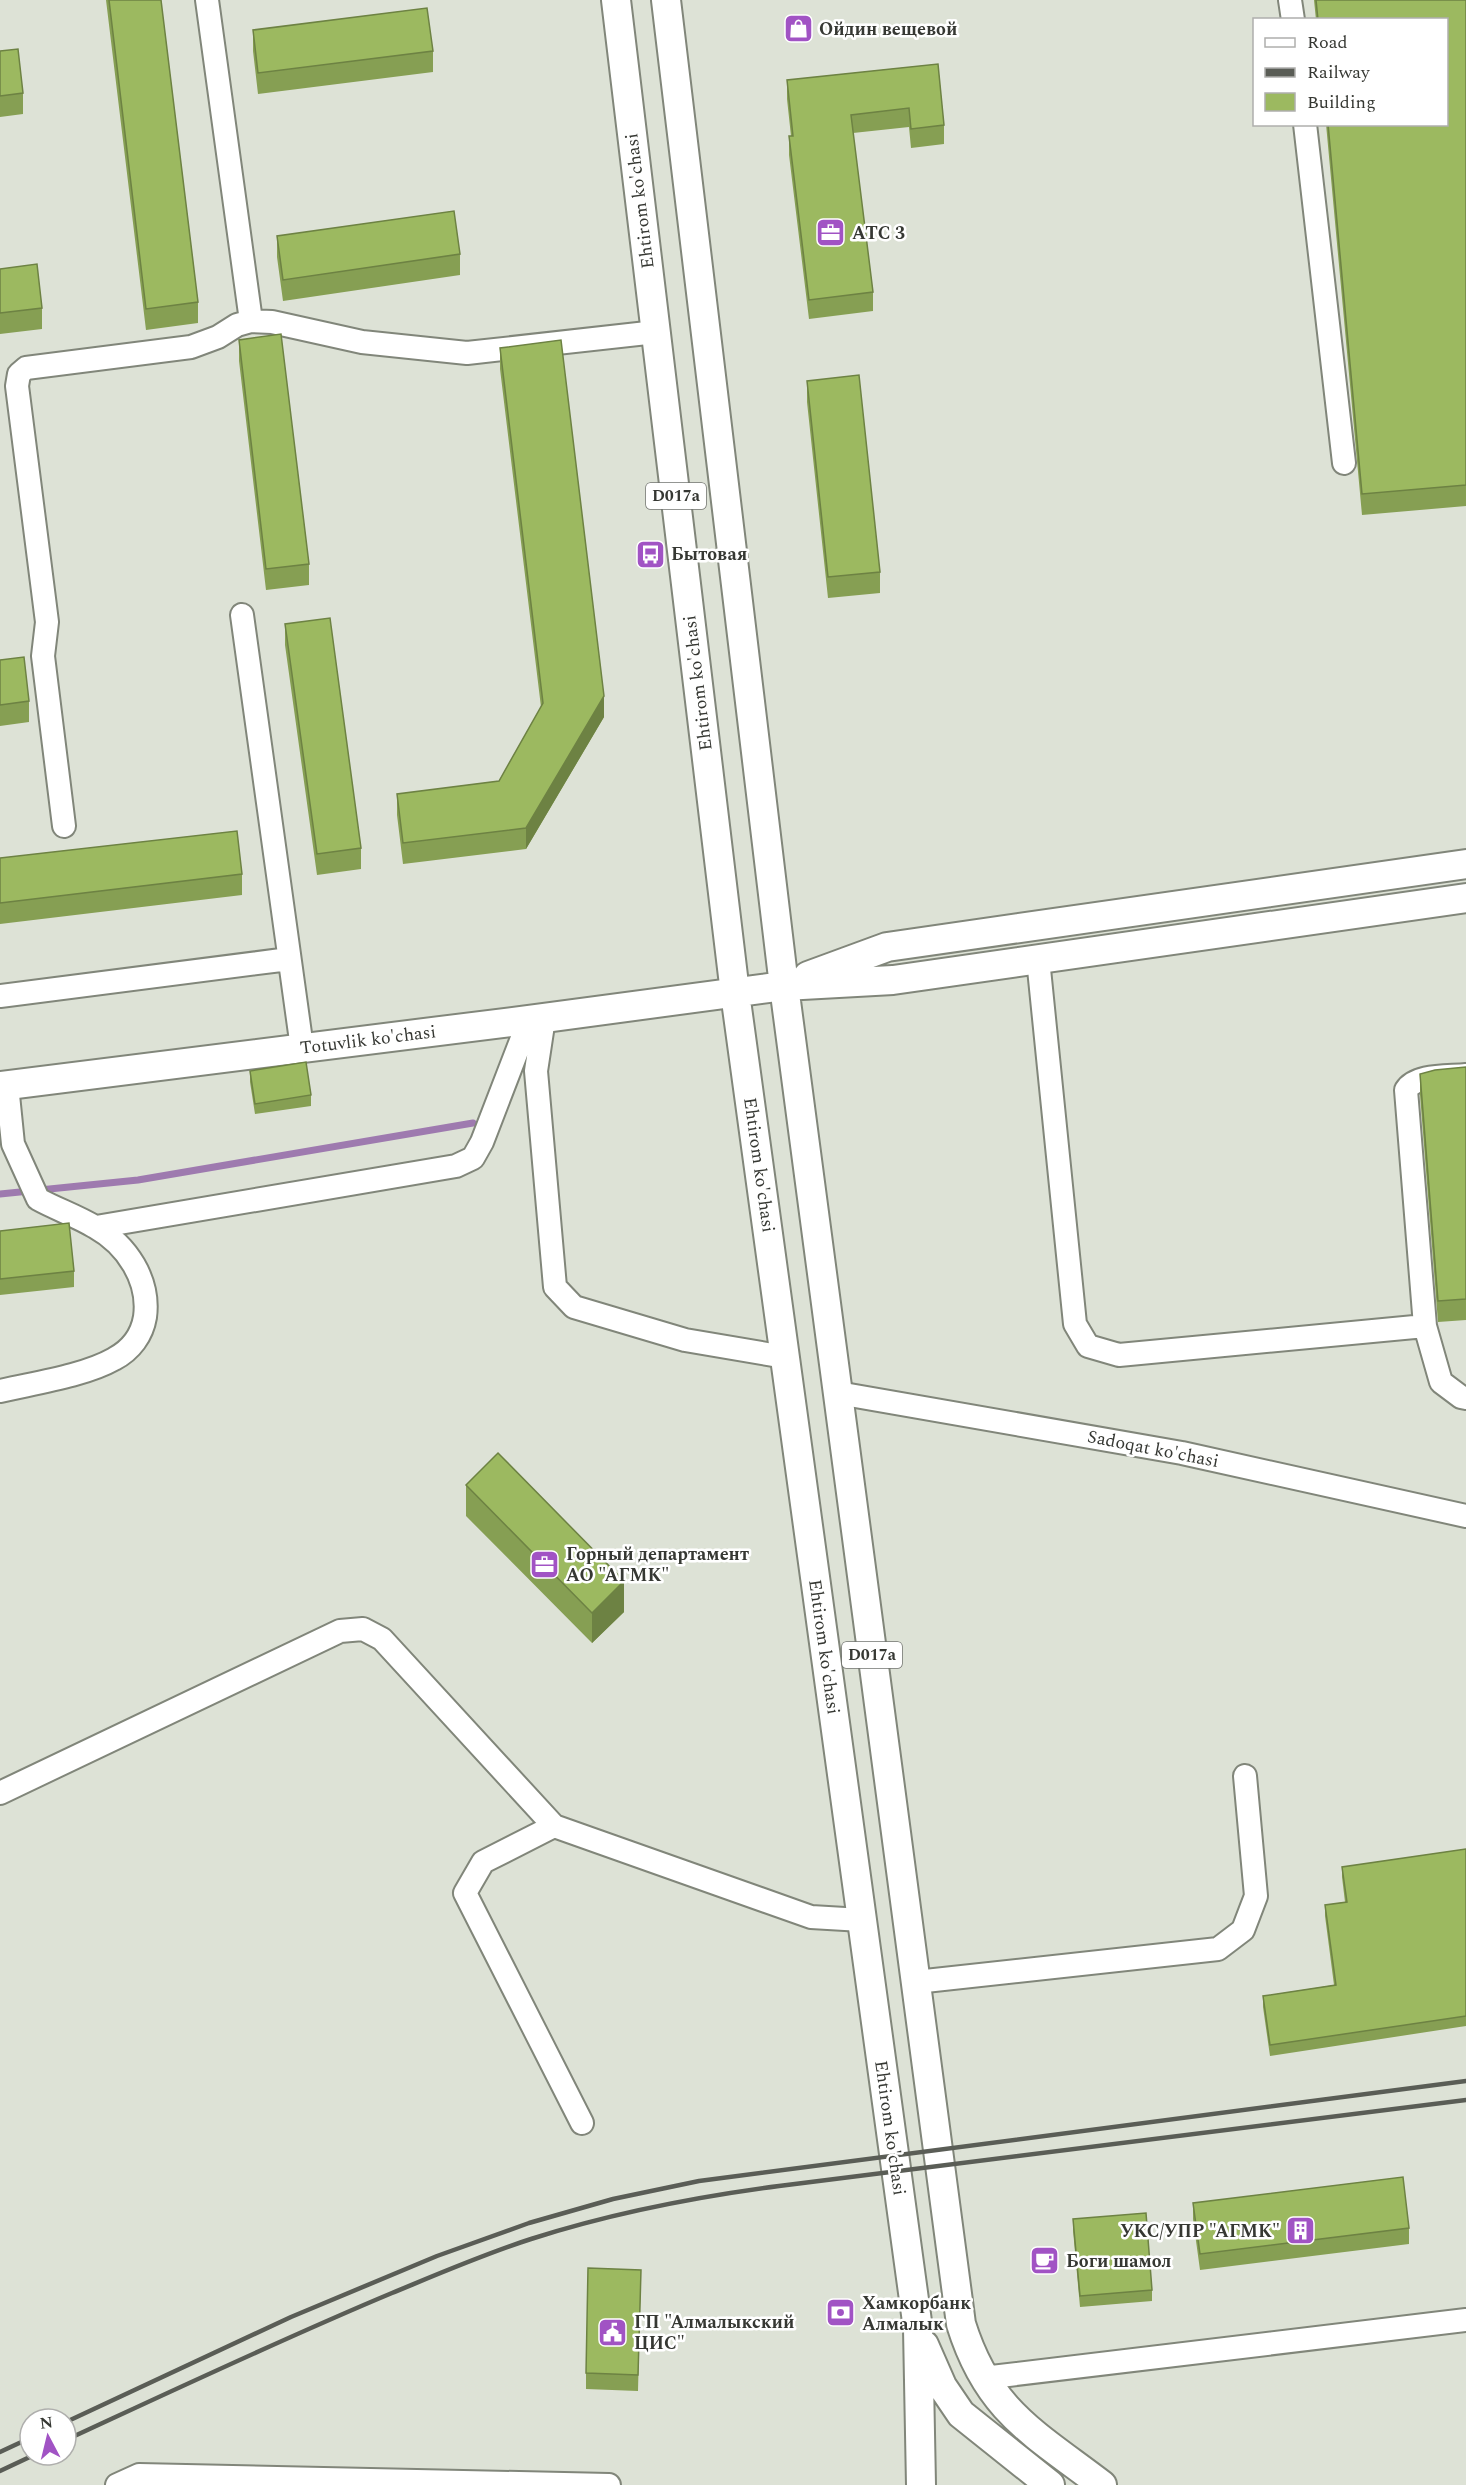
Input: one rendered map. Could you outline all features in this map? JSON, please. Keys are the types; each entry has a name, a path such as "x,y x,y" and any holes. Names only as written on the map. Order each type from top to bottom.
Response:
{"main road":[{"name":"Ehtirom ko'chasi","path":"616,0 735,993 918,2329"},
{"name":"D017a","path":"666,0 784,986 961,2324"},
{"path":"784,986 887,947 1466,864"},
{"path":"784,986 892,980 1466,898"},
{"name":"Totuvlik ko'chasi","path":"4,1085 784,986"},
{"path":"918,2329 961,2324 970,2351 983,2378 1017,2421 1102,2485"},
{"path":"918,2329 921,2485"},
{"path":"918,2329 942,2386 961,2414 1050,2485"}],"street":[{"path":"207,0 251,321"},
{"path":"1290,0 1293,18"},
{"path":"1305,126 1344,463"},
{"path":"64,826 43,656 47,622 17,386 19,374 26,368 191,347 218,337 237,325 251,321 272,322 362,342 467,353 656,332"},
{"path":"242,615 302,1048"},
{"path":"0,996 289,959"},
{"path":"1038,959 1075,1324 1088,1346 1119,1355 1425,1326"},
{"path":"96,1227 456,1166 473,1158 536,1019"},
{"path":"536,1019 536,1071 555,1287 574,1307 685,1340 785,1357"},
{"path":"1466,1076 1419,1080 1410,1083 1406,1090 1425,1326 1441,1382 1461,1397 1466,1398"},
{"path":"0,1391 87,1369 114,1359 134,1344 143,1326 147,1303 140,1274 125,1251 96,1227 34,1190 13,1144 4,1085"},
{"name":"Sadoqat ko'chasi","path":"838,1393 1182,1454 1466,1516"},
{"path":"1,1791 340,1631 363,1629 382,1639 554,1826 811,1917 862,1920"},
{"path":"916,1982 1218,1949 1243,1930 1256,1896 1245,1776"},
{"path":"554,1826 483,1862 465,1893 582,2123"},
{"path":"983,2378 1466,2320"},
{"path":"117,2485 139,2475 609,2485"}],"building":[{"path":"109,0 161,0 198,302 146,309"},
{"path":"1316,0 1466,0 1466,485 1362,494 1328,126 1448,126 1448,18 1318,18"},
{"path":"427,8 433,51 258,73 253,30"},
{"path":"18,49 23,93 0,96 0,51"},
{"path":"938,64 944,125 911,129 909,108 851,115 873,292 809,300 789,136 793,136 787,80"},
{"path":"454,211 460,254 283,280 277,236"},
{"path":"37,264 42,308 0,313 0,269"},
{"path":"281,334 309,564 266,569 239,340"},
{"path":"561,340 604,696 526,828 403,843 397,794 499,781 543,703 500,348"},
{"path":"859,375 880,572 828,577 807,381"},
{"path":"330,618 361,848 317,854 285,624"},
{"path":"24,657 29,701 0,705 0,660"},
{"path":"237,831 242,874 0,903 0,858"},
{"path":"306,1062 311,1095 255,1104 250,1071"},
{"path":"1466,1067 1466,1299 1438,1301 1420,1074"},
{"path":"69,1223 74,1271 0,1279 0,1231"},
{"path":"498,1453 624,1581 592,1613 466,1485"},
{"path":"1466,1849 1466,2016 1270,2045 1263,1996 1336,1985 1325,1905 1347,1902 1342,1867"},
{"name":"УКС/УПР \"АГМК\"","path":"1403,2177 1409,2228 1200,2254 1193,2203"},
{"path":"1146,2213 1152,2290 1080,2296 1073,2219"},
{"path":"588,2268 641,2270 638,2375 586,2373"}],"waterway":[{"path":"0,1194 138,1180 473,1123"}],"railway":[{"path":"78,2416 291,2317 437,2256 529,2223 613,2199 699,2181 1466,2081"},
{"path":"78,2435 351,2310 444,2272 531,2239 623,2214 716,2195 779,2186 1466,2100"},
{"path":"0,2452 18,2444"},
{"path":"0,2471 18,2463"}],"place":[{"name":"Ойдин вещевой","path":"798,29"},
{"name":"АТС 3","path":"831,233"},
{"name":"Бытовая","path":"650,554"},
{"name":"Горный департамент АО \"АГМК\"","path":"545,1564"},
{"name":"УКС/УПР \"АГМК\"","path":"1301,2231"},
{"name":"Боги шамол","path":"1045,2261"},
{"name":"Хамкорбанк Алмалык","path":"841,2313"},
{"name":"ГП \"Алмалыкский ЦИС\"","path":"613,2332"}]}
